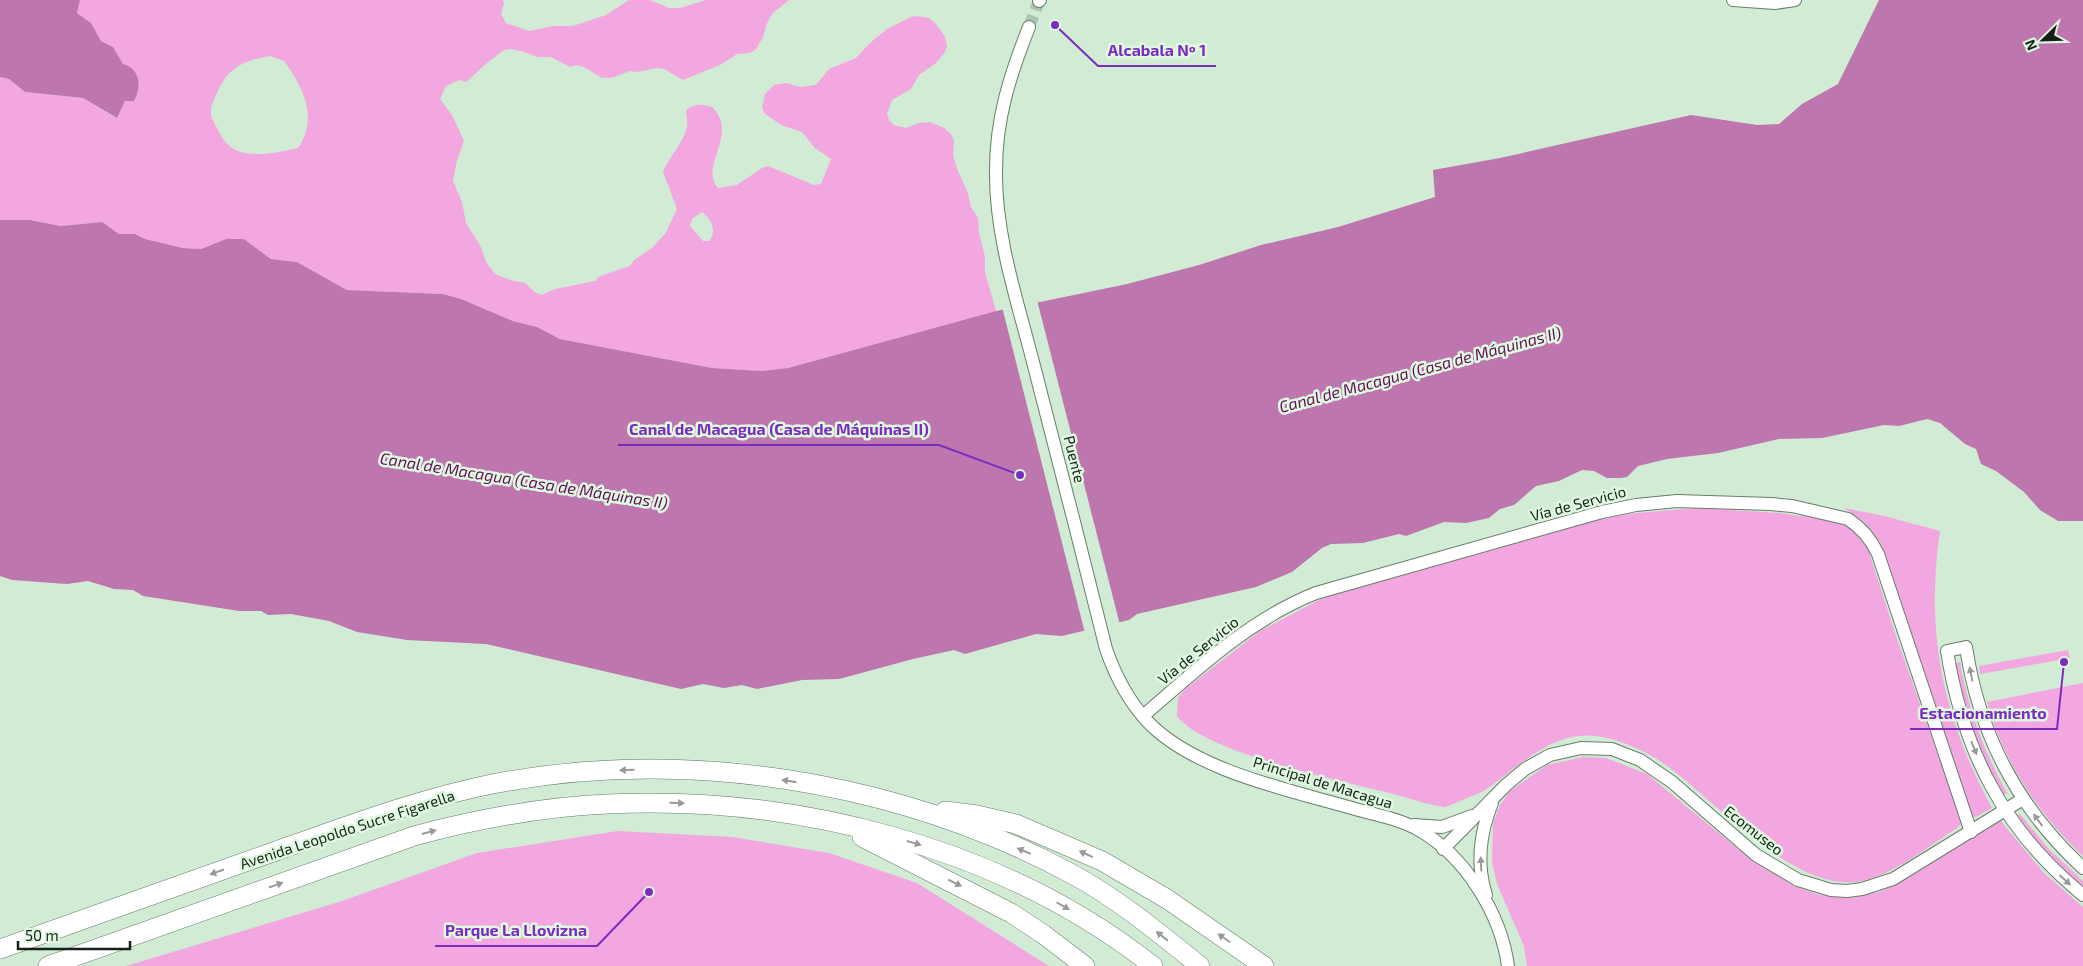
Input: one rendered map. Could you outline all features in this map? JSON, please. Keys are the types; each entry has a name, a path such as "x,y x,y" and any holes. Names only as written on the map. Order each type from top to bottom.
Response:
{"main road":[{"name":"Avenida Leopoldo Sucre Figarella","path":"0,949 386,813 458,792 524,779 597,771 719,772 760,776 837,790 919,811 958,824 1028,852 1073,875 1143,921 1200,966"},
{"name":"Avenida Leopoldo Sucre Figarella","path":"48,966 392,844 447,827 484,819 568,807 637,803 703,804 747,808 832,823 921,844 995,873 1060,903 1097,926 1153,966"},
{"path":"919,811 949,811 1016,824 1102,861 1167,899 1264,966"},
{"path":"832,823 990,901 1043,934 1085,966"}],"street":[{"path":"1733,0 1775,3 1795,0"},
{"name":"Puente","path":"1029,27 1005,94 1000,115 996,171 998,200 1012,278 1106,648"},
{"name":"Vía de Servicio","path":"1143,716 1247,631 1283,608 1316,593 1621,507 1676,501 1792,506 1848,519 1856,524 1871,540 1878,554 1970,832"},
{"path":"2083,868 2043,827 2023,799 1996,751 1981,713 1972,682 1966,647 1947,651 1958,700 1969,735 1981,765 2004,810 2050,867 2083,895"},
{"name":"Principal de Macagua","path":"1106,648 1121,683 1134,705 1143,716 1181,748 1204,760 1275,785 1406,824 1419,830 1443,849 1467,874 1483,895 1503,943 1508,966"},
{"name":"Ecomuseo","path":"1443,849 1495,796 1525,769 1550,755 1581,748 1612,749 1633,756 1657,770 1770,864 1798,880 1831,890 1847,891 1862,889 1893,879 2023,799"},
{"name":"Ecomuseo","path":"1491,911 1483,886 1480,855 1481,839 1495,796"},
{"name":"Ecomuseo","path":"1406,824 1442,827 1466,819 1480,811"}],"shaded area":[{"path":"80,0 503,0 501,14 506,23 529,31 553,26 573,26 606,15 629,0 650,0 669,8 680,8 706,0 789,0 773,13 756,49 750,53 737,54 720,65 683,80 664,69 657,68 637,72 630,71 611,78 602,78 584,67 577,65 570,67 551,57 537,57 511,49 504,50 466,82 459,80 446,86 440,99 452,115 464,141 457,160 453,181 462,202 466,223 481,247 486,262 495,274 525,283 536,293 542,295 555,289 595,281 600,276 630,266 634,260 652,248 665,234 677,209 663,172 685,132 687,124 686,110 693,106 712,107 719,117 722,128 721,139 713,170 713,180 718,188 737,185 768,166 814,185 821,184 831,159 815,148 802,132 781,125 764,113 762,107 765,94 774,85 786,83 801,87 816,85 829,69 856,58 887,29 911,17 929,18 945,37 947,46 945,52 936,63 919,75 911,89 892,100 887,114 889,120 894,125 906,128 919,123 930,122 944,128 951,134 954,141 953,155 957,169 968,193 971,207 978,218 979,233 985,257 985,272 996,311 788,368 762,371 712,368 560,339 537,327 513,321 461,299 443,294 347,290 297,262 271,259 244,239 226,239 201,249 183,248 145,239 135,234 119,234 102,222 61,226 30,220 0,220 0,77 9,79 25,92 83,98 116,118 125,101 123,64 113,47 101,41 91,23 77,13","holes":["270,56 284,61 302,92 308,114 304,137 298,148 265,154 241,152 229,146 221,136 211,115 212,104 221,84 231,71 244,63","702,212 711,222 713,230 709,241 703,241 690,226 692,219"]},
{"path":"1696,508 1780,513 1835,521 1852,529 1860,537 1869,552 1897,639 1962,823 1957,828 1890,871 1866,880 1840,882 1813,875 1785,861 1758,842 1663,763 1649,754 1618,741 1602,737 1584,736 1568,738 1552,744 1523,761 1482,792 1445,807 1311,774 1245,754 1216,742 1192,729 1177,716 1178,698 1185,689 1260,631 1321,599 1377,580 1596,519 1625,514"},
{"path":"1844,508 1884,516 1940,531 1935,604 1942,674 1961,741 1992,808 1976,817 1970,816 1966,806 1880,542 1862,520"},
{"path":"2068,650 2070,658 1980,674 1979,666"},
{"path":"1960,662 1967,697 1978,730 1991,762 2007,793 2003,796 1980,748 1968,715 1956,663"},
{"path":"2083,683 2083,856 2052,823 2025,786 2003,745 1987,702"},
{"path":"1583,757 1606,758 1647,774 1754,862 1794,886 1820,895 1846,897 1879,892 1910,877 2000,820 2044,873 2083,907 2083,966 1527,966 1524,946 1497,884 1492,861 1493,823 1500,805 1510,791 1547,765"},
{"path":"2020,814 2048,848 2083,881 2083,887 2044,851 2016,816"},
{"path":"618,831 732,837 829,853 917,883 1049,966 126,966 342,901 477,853"}],"water":[{"path":"0,0 80,0 77,13 91,23 101,41 113,47 123,64 129,66 136,74 139,84 134,101 125,101 117,118 83,98 25,92 9,79 0,77"},
{"path":"1879,0 2083,0 2083,521 2058,521 2040,510 2024,492 1996,471 1981,464 1976,449 1965,444 1940,423 1927,419 1899,426 1884,425 1822,438 1779,439 1718,453 1667,459 1638,466 1627,477 1621,478 1607,478 1594,471 1582,470 1559,481 1536,486 1514,505 1500,509 1489,518 1466,523 1444,522 1406,536 1399,534 1363,543 1331,544 1322,548 1292,572 1256,587 1137,614 1129,620 1062,636 1036,634 965,654 954,650 839,679 802,680 757,689 742,685 724,688 703,684 681,689 486,644 407,640 357,632 329,621 291,614 268,615 261,611 239,611 143,596 133,590 114,589 88,581 67,584 12,580 0,576 0,220 30,220 61,226 102,222 119,234 135,234 145,239 183,248 201,249 226,239 244,239 271,259 297,262 347,290 443,294 461,299 513,321 537,327 560,339 712,368 762,371 788,368 996,311 1127,284 1199,265 1261,245 1338,227 1435,197 1433,170 1500,158 1691,115 1757,125 1779,124 1802,104 1838,84"}],"pier":[{"path":"1037,300 1120,625 1085,633 1002,307"}],"tunnel":[{"path":"1029,27 1039,1"}],"place":[{"name":"Alcabala Nº 1","path":"1055,25"},
{"name":"Canal de Macagua (Casa de Máquinas II)","path":"1020,475"},
{"name":"Estacionamiento","path":"2064,662"},
{"name":"Parque La Llovizna","path":"649,892"}]}
